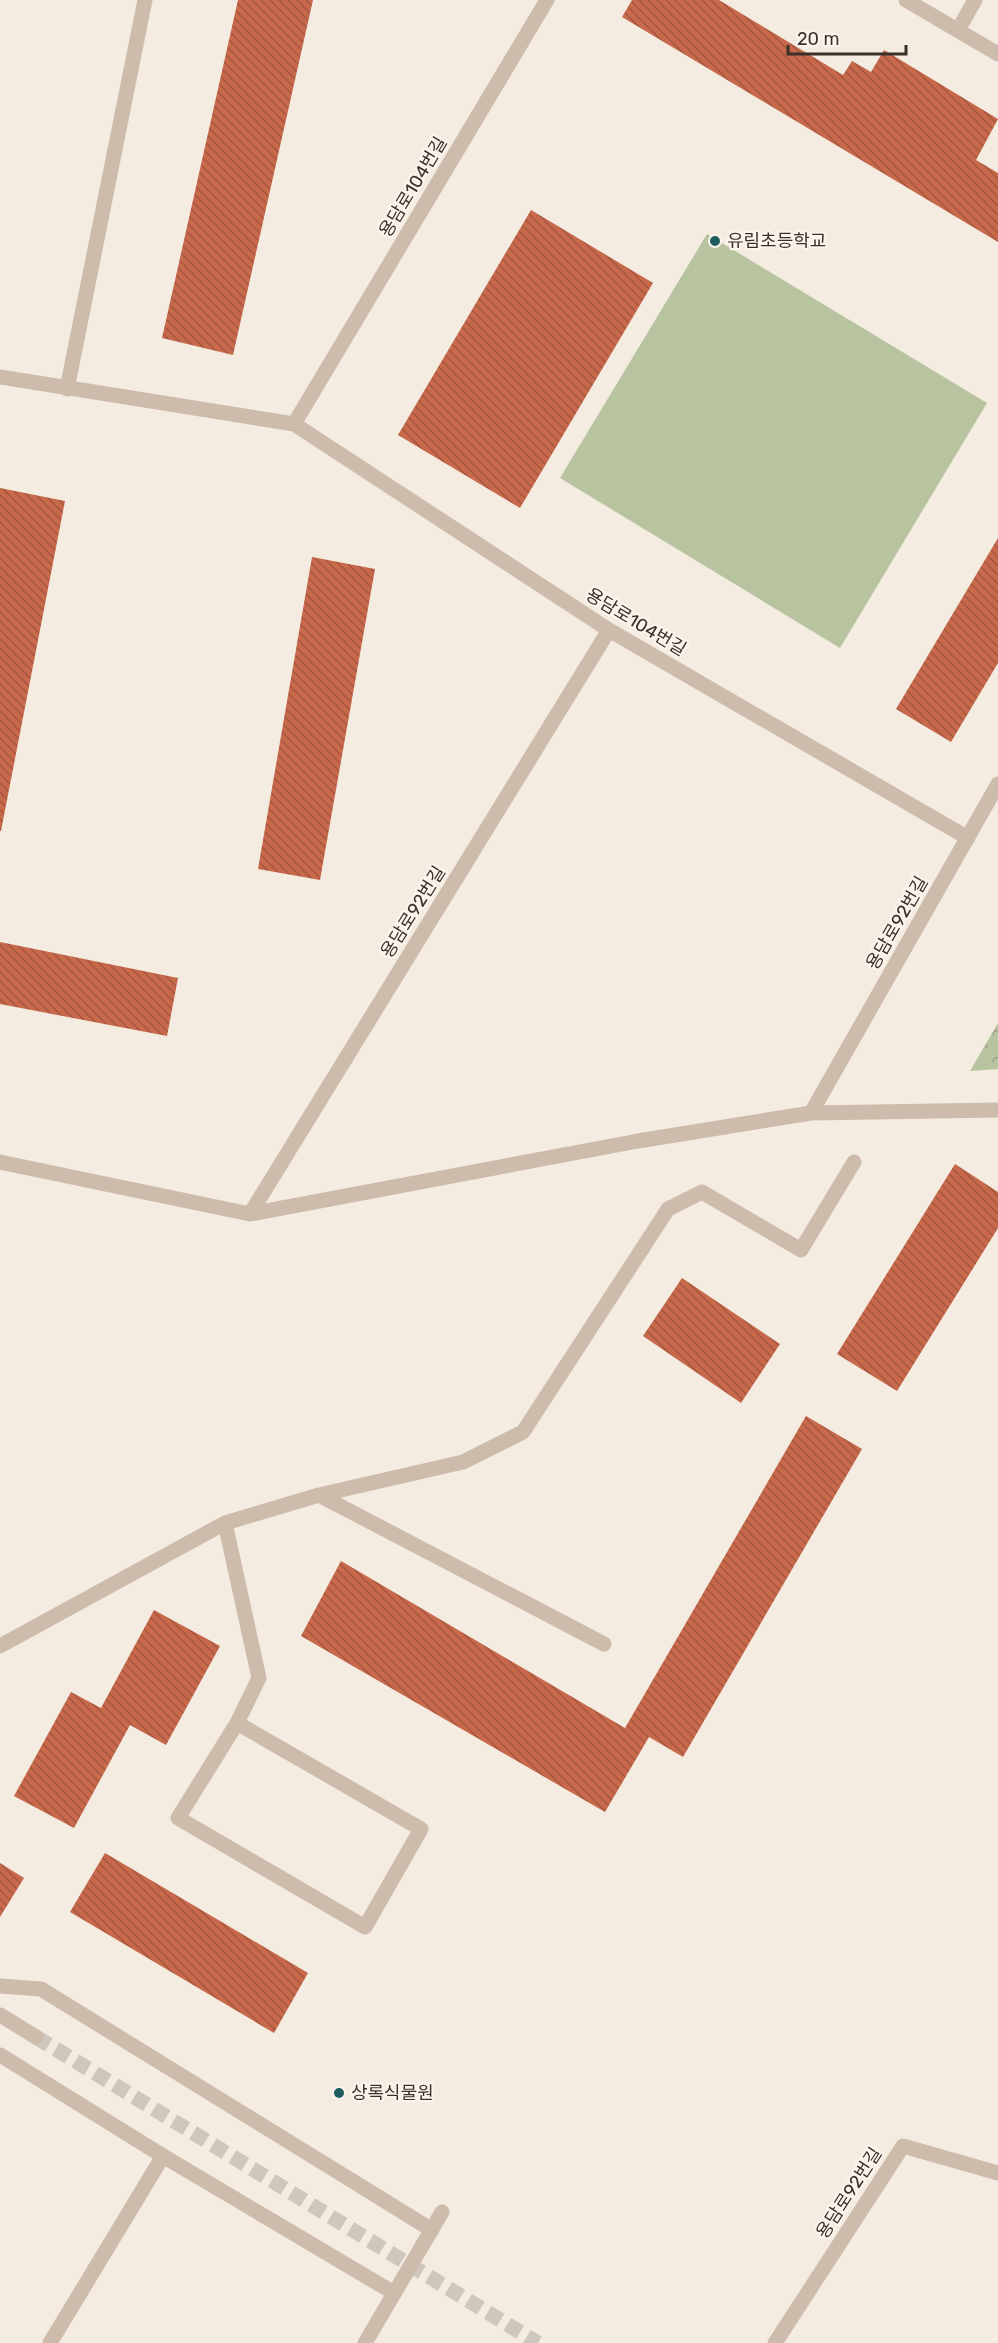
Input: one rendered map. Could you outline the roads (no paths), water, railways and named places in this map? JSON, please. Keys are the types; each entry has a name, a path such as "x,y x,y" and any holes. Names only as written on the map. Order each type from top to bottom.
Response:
{"street":[{"path":"67,389 146,0"},
{"name":"용담로104번길","path":"294,424 547,0"},
{"path":"906,0 998,54"},
{"path":"958,30 975,0"},
{"name":"용담로104번길","path":"0,378 294,424 609,630 968,838"},
{"name":"용담로92번길","path":"250,1214 609,630"},
{"name":"용담로92번길","path":"811,1113 998,784"},
{"path":"0,1162 250,1214 626,1143 811,1113 998,1110"},
{"path":"0,1646 225,1523 319,1495 463,1462 523,1432 668,1209 702,1192 801,1250 854,1162"},
{"path":"319,1495 604,1644"},
{"path":"225,1523 259,1678 237,1723 178,1818 365,1927 421,1829 237,1723"},
{"path":"0,1986 40,1989 432,2230"},
{"path":"0,2015 36,2037"},
{"path":"0,2055 163,2156 394,2293"},
{"name":"용담로92번길","path":"775,2343 903,2146 998,2173"},
{"path":"50,2343 163,2156"},
{"path":"365,2343 442,2212"}],"tunnel":[{"path":"36,2037 538,2343"}],"place":[{"name":"유림초등학교","path":"715,241"},
{"name":"상록식물원","path":"339,2093"}]}
